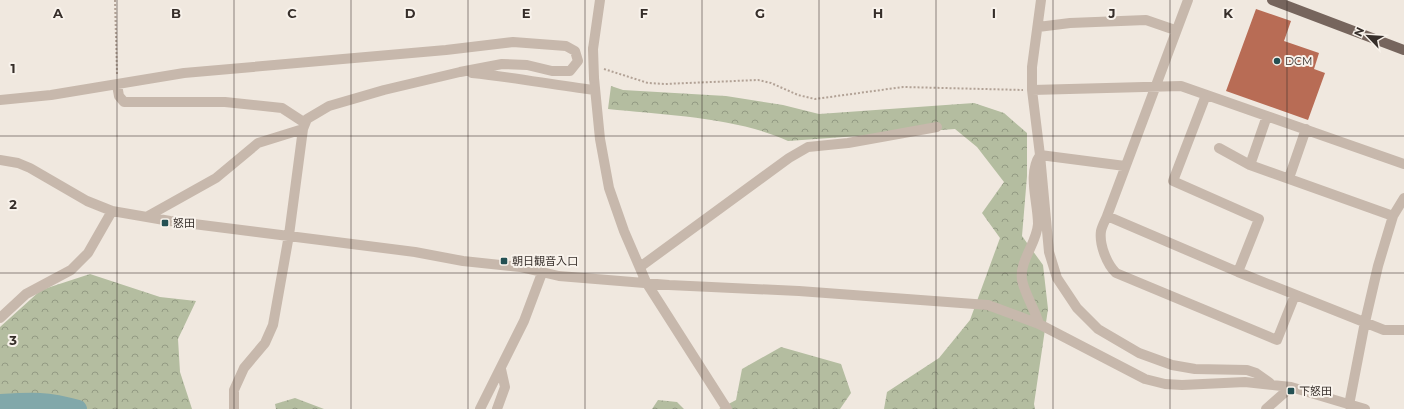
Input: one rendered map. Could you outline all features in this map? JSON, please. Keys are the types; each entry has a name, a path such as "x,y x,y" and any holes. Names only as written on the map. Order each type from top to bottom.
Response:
{"main road":[{"path":"1272,0 1404,50"}],"street":[{"path":"600,0 593,49 594,90 600,139 609,188 624,231 646,282 727,409"},
{"path":"1041,0 1032,90 1052,264 1057,278 1077,308 1098,329 1139,353 1172,365 1195,369 1247,370 1256,373 1272,384"},
{"path":"1188,0 1154,87 1101,232 1102,245 1110,268 1116,273 1276,340 1279,337 1295,295"},
{"path":"1038,27 1070,23 1146,20 1176,30"},
{"path":"0,100 51,95 184,73 446,50 514,42 566,46 575,51 578,61 570,71 552,71 527,65 502,64 460,72 384,90 329,106 307,119 304,126 289,235 273,325 265,343 244,368 234,390 234,409"},
{"path":"460,72 513,77 594,90"},
{"path":"117,85 119,96 124,102 225,102 282,108 304,126"},
{"path":"1032,90 1181,86 1404,164"},
{"path":"1206,95 1173,181 1259,219 1238,272"},
{"path":"1250,165 1267,116"},
{"path":"148,216 216,178 258,143 304,126"},
{"path":"640,267 790,158 808,148 848,143 937,127"},
{"path":"1289,178 1306,129"},
{"path":"1219,148 1250,165 1393,216"},
{"path":"1040,155 1125,166"},
{"path":"1039,324 1036,312 1022,280 1023,267 1036,235 1038,224 1034,174 1035,162 1040,155"},
{"path":"0,160 18,163 30,168 87,202 112,211 170,221 415,252 463,261 520,267 559,276 799,290 988,305 1039,324 1145,379 1165,384 1182,385 1245,382 1291,386 1365,409"},
{"path":"1349,405 1365,322 1393,216 1404,198"},
{"path":"0,318 26,294 71,270 88,253 112,211"},
{"path":"1107,216 1238,272 1384,330 1404,330"},
{"path":"480,409 524,321 542,273"},
{"path":"498,409 504,387 501,369"},
{"path":"1266,409 1291,386"}],"path":[{"path":"115,0 117,85"},
{"path":"601,68 648,83 665,84 758,80 784,88 798,95 815,99 903,87 1032,90"}],"green space":[{"path":"611,86 623,90 726,96 783,105 819,114 974,103 1004,113 1027,133 1027,176 1022,236 1043,265 1048,309 1034,404 1035,409 884,409 887,392 939,358 970,320 1000,238 982,213 1004,182 977,147 955,129 788,141 768,133 723,122 676,115 608,109"},
{"path":"90,274 160,297 196,301 178,339 180,372 192,409 63,409 59,407 57,409 0,409 0,327 41,290"},
{"path":"781,347 841,364 851,393 840,409 719,409 736,400 742,369"},
{"path":"295,398 324,409 276,409 275,404"},
{"path":"658,400 677,402 684,409 652,409"}],"building":[{"name":"DCM","path":"1256,9 1291,21 1284,41 1319,53 1314,69 1325,73 1308,120 1226,91"}],"waterway":[{"path":"0,403 39,402 57,404 78,409"}],"place":[{"name":"DCM","path":"1277,61"},
{"name":"怒田","path":"165,223"},
{"name":"朝日観音入口","path":"504,261"},
{"name":"下怒田","path":"1291,391"}]}
